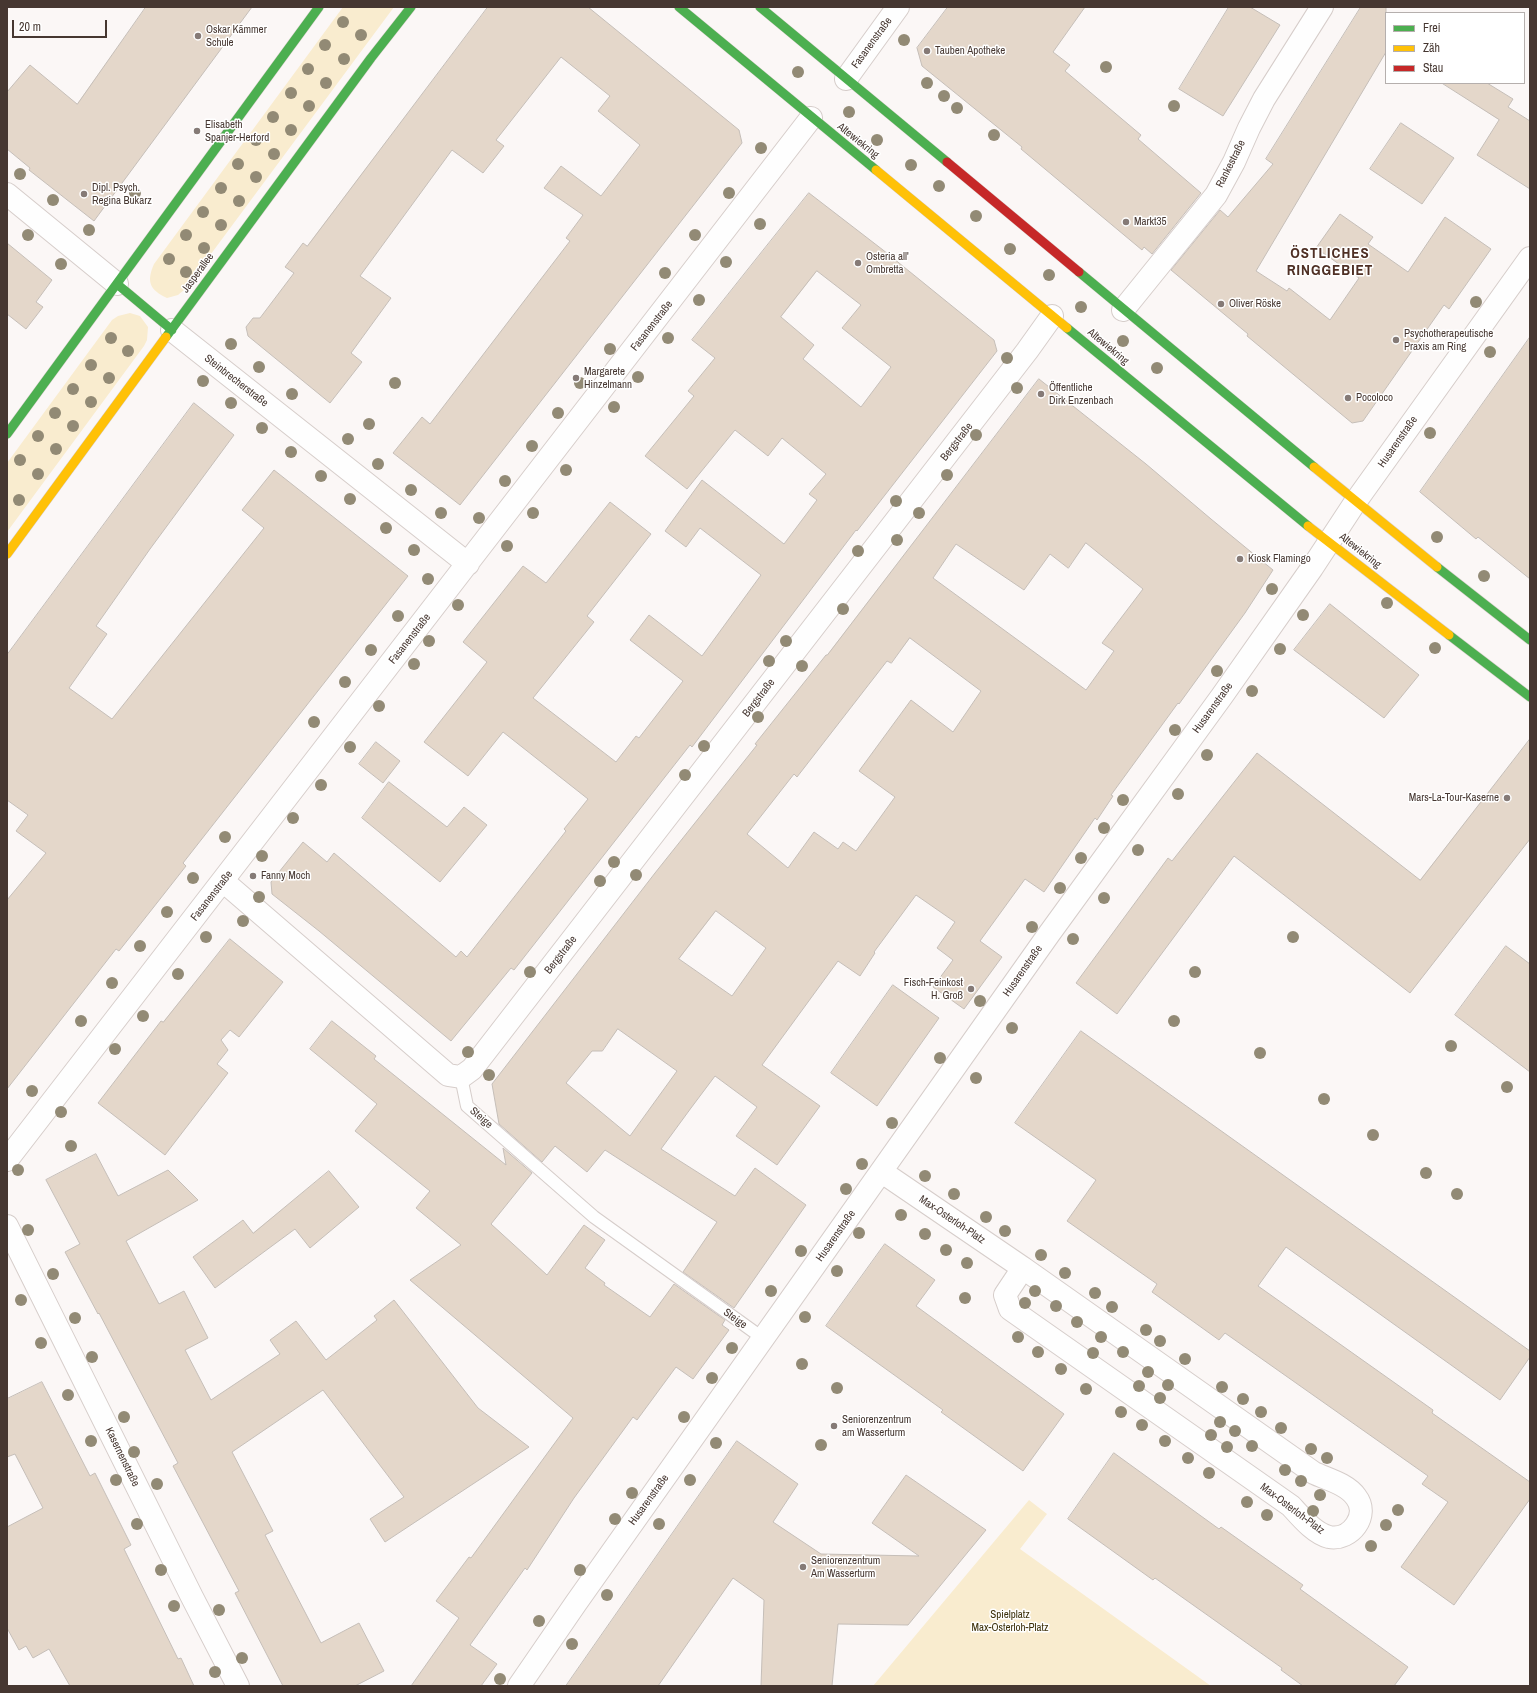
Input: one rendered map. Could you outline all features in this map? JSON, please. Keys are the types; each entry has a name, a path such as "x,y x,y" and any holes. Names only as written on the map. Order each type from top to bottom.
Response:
{"main road":[{"path":"7,434 319,7"},
{"name":"Jasperallee","path":"7,554 371,58 411,7"},
{"name":"Altewiekring","path":"679,7 811,118 1286,509 1530,697"},
{"path":"760,7 1123,310 1408,544 1530,640"},
{"name":"Steinbrecherstraße","path":"117,284 172,330"}],"street":[{"name":"Fasanenstraße","path":"846,79 898,7"},
{"name":"Rankestraße","path":"1123,310 1216,195 1234,162 1264,99 1322,7"},
{"name":"Fasanenstraße","path":"7,1160 811,118"},
{"name":"Steinbrecherstraße","path":"7,194 117,284"},
{"name":"Husarenstraße","path":"519,1686 1049,934 1222,696 1312,568 1328,541 1356,501 1530,258"},
{"name":"Bergstraße","path":"461,1077 472,1069 1022,358 1052,316"},
{"name":"Steinbrecherstraße","path":"172,330 468,564"},
{"path":"223,881 448,1075 461,1077"},
{"name":"Max-Osterloh-Platz","path":"882,1172 1023,1268 1314,1473 1350,1490 1357,1497 1360,1507 1360,1517 1356,1526 1348,1533 1339,1537 1329,1537 1319,1532 1305,1521 1291,1506 1010,1309 1005,1295 1023,1268"},
{"name":"Kasernenstraße","path":"7,1226 189,1592 238,1686"}],"lane":[{"name":"Steige","path":"461,1077 467,1106 588,1212 764,1339"}],"green space":[{"path":"343,7 394,7 185,289 178,295 167,298 161,295 153,288 150,281 154,264"},
{"path":"130,313 140,316 148,327 147,340 144,346 7,532 7,463 112,320 118,316"},
{"name":"Spielplatz Max-Osterloh-Platz","path":"1029,1500 1047,1514 1020,1549 1211,1686 873,1686"}],"building":[{"path":"146,7 252,7 94,221 29,170 30,168 7,149 7,92 30,65 77,104"},
{"path":"488,7 588,7 739,130 742,143 460,505 393,453 422,417 430,424 570,241 566,238 583,215 544,188 561,166 601,196 640,145 598,111 610,96 561,57 496,140 504,146 483,173 452,150 360,276 391,298 351,353 362,362 330,403 248,336 246,327 253,318 260,318 294,273 285,267 303,243 307,246"},
{"path":"948,7 1085,7 1053,52 1070,65 1065,71 1141,135 1138,139 1201,193 1152,254 1144,247 1142,250 1021,149 1022,147 922,66 917,48"},
{"path":"1229,7 1250,7 1280,25 1223,116 1179,89"},
{"path":"1361,7 1386,7 1385,54 1256,271 1287,291 1289,288 1330,320 1359,278 1316,248 1340,214 1373,237 1368,244 1408,272 1445,217 1491,249 1449,309 1444,305 1363,421 1352,423 1247,336 1248,334 1171,270 1220,210 1228,217 1273,164 1266,159"},
{"path":"1444,84 1489,84 1513,99 1508,107 1530,121 1530,189 1477,155 1499,120"},
{"path":"1401,123 1454,158 1422,204 1370,169"},
{"path":"809,193 883,250 994,340 997,351 857,531 856,530 692,747 690,745 514,970 511,968 451,1041 319,931 272,894 271,882 303,842 327,862 334,853 456,957 461,951 467,957 566,831 564,829 588,799 503,732 468,776 424,742 487,662 463,642 523,566 546,583 610,502 651,534 587,616 594,622 533,698 616,762 636,736 639,738 683,681 630,640 649,615 702,656 761,575 700,528 686,547 665,531 702,480 784,544 817,500 809,494 826,474 782,438 768,456 735,430 687,489 645,456 694,396 688,391 715,358 692,340","holes":["817,271 861,305 842,328 891,367 861,407 803,359 814,345 781,317"]},
{"path":"7,243 52,280 36,302 43,307 26,329 7,314"},
{"path":"1530,337 1530,579 1478,537 1476,539 1420,492"},
{"path":"1039,379 1146,464 1273,570 1245,613 1111,795 1113,796 1097,820 1095,818 1044,892 1025,879 980,941 1002,957 964,1009 933,987 953,960 937,948 955,922 916,895 874,952 875,953 860,976 838,961 762,1065 820,1106 777,1165 736,1136 757,1107 715,1076 661,1149 735,1196 755,1168 806,1205 734,1308 683,1272 717,1222 605,1150 587,1172 555,1146 542,1162 499,1124 492,1084 655,873 757,745 755,744 827,655","holes":["1086,543 1143,589 1102,643 1114,651 1086,690 933,578 956,544 1024,590 1050,554 1068,568","910,638 981,691 953,732 911,700 859,771 895,797 856,851 843,842 838,849 814,832 788,868 747,834 794,774 797,777 887,661 891,663","716,911 766,948 732,996 679,959","618,1029 677,1071 630,1136 566,1083 592,1051 602,1051"]},
{"path":"194,403 234,435 150,549 96,626 107,634 69,688 112,719 264,528 242,510 274,470 408,576 183,863 186,866 119,951 116,949 7,1089 7,900 46,853 16,831 28,815 7,800 7,655"},
{"path":"1330,604 1419,675 1384,718 1294,650"},
{"path":"1530,739 1530,839 1410,993 1234,856 1117,1014 1076,983 1168,858 1172,861 1257,753 1420,880"},
{"path":"376,742 400,761 383,783 359,764"},
{"path":"389,782 447,827 464,807 487,825 440,882 362,818"},
{"path":"230,939 283,982 239,1037 230,1030 221,1040 228,1050 217,1064 228,1073 165,1155 98,1103 161,1021 163,1022"},
{"path":"1506,946 1530,964 1530,1072 1455,1015"},
{"path":"893,985 939,1018 877,1106 831,1073"},
{"path":"332,1021 376,1056 374,1059 506,1165 503,1148 532,1173 491,1224 547,1275 584,1225 605,1240 585,1268 605,1283 604,1285 650,1317 674,1284 725,1320 722,1325 729,1330 693,1379 676,1367 637,1420 633,1417 574,1498 527,1570 525,1568 470,1645 497,1664 481,1686 411,1686 459,1618 436,1601 469,1557 471,1558 573,1418 410,1280 461,1245 416,1208 430,1191 355,1131 377,1104 310,1049"},
{"path":"1081,1031 1530,1351 1530,1357 1500,1400 1286,1247 1258,1286 1433,1410 1432,1413 1530,1482 1530,1499 1454,1605 1401,1567 1448,1502 1422,1484 1428,1476 1225,1333 1219,1340 1152,1292 1157,1284 1067,1221 1096,1180 1015,1123"},
{"path":"96,1154 118,1196 168,1170 198,1200 126,1241 159,1304 184,1291 208,1338 185,1350 211,1400 280,1354 270,1340 296,1321 326,1360 377,1320 374,1316 394,1300 478,1408 529,1447 385,1542 370,1519 404,1497 323,1390 232,1452 273,1531 265,1535 321,1643 359,1623 384,1671 355,1686 283,1686 235,1593 239,1591 173,1466 178,1463 65,1252 80,1244 46,1180"},
{"path":"329,1171 359,1207 310,1248 295,1229 215,1288 193,1257 243,1220 253,1233"},
{"path":"885,1244 935,1280 916,1306 1064,1414 1023,1471 941,1412 943,1410 826,1326"},
{"path":"42,1382 90,1476 95,1473 131,1545 124,1549 178,1659 181,1658 194,1686 70,1686 49,1649 33,1658 26,1646 19,1650 7,1628 7,1527 43,1508 15,1454 7,1457 7,1399"},
{"name":"Seniorenzentrum Am Wasserturm","path":"737,1441 798,1484 773,1522 821,1554 919,1556 872,1523 906,1475 986,1530 908,1625 838,1624 832,1686 761,1686 764,1600 733,1578 658,1686 566,1686"},
{"path":"1114,1453 1219,1529 1221,1527 1303,1585 1300,1589 1408,1667 1394,1686 1303,1686 1281,1670 1282,1668 1155,1578 1153,1580 1068,1519"}],"traffic: fast":[{"path":"7,434 319,7"},
{"path":"166,337 371,58 411,7"},
{"path":"679,7 876,170"},
{"path":"760,7 947,162"},
{"path":"1079,272 1314,467"},
{"path":"117,284 172,330"},
{"path":"1067,328 1308,526"},
{"path":"1437,567 1530,640"},
{"path":"1449,635 1530,697"}],"traffic: slow":[{"path":"876,170 1067,328"},
{"path":"7,554 166,337"},
{"path":"1314,467 1437,567"},
{"path":"1308,526 1449,635"}],"traffic: jam":[{"path":"947,162 1079,272"}],"place":[{"name":"Oskar Kämmer Schule","path":"198,36"},
{"name":"Tauben Apotheke","path":"927,51"},
{"name":"Elisabeth Spanjer-Herford","path":"197,131"},
{"name":"Dipl. Psych. Regina Bukarz","path":"84,194"},
{"name":"Markt35","path":"1126,222"},
{"name":"Osteria all' Ombretta","path":"858,263"},
{"name":"Oliver Röske","path":"1221,304"},
{"name":"Psychotherapeutische Praxis am Ring","path":"1396,340"},
{"name":"Margarete Hinzelmann","path":"576,378"},
{"name":"Öffentliche Dirk Enzenbach","path":"1041,394"},
{"name":"Pocoloco","path":"1348,398"},
{"name":"Kiosk Flamingo","path":"1240,559"},
{"name":"Mars-La-Tour-Kaserne","path":"1507,798"},
{"name":"Fanny Moch","path":"253,876"},
{"name":"Fisch-Feinkost H. Groß","path":"971,989"},
{"name":"Seniorenzentrum am Wasserturm","path":"834,1426"},
{"name":"Seniorenzentrum Am Wasserturm","path":"803,1567"}],"district":[{"name":"ÖSTLICHES RINGGEBIET","path":"1330,262"}]}
